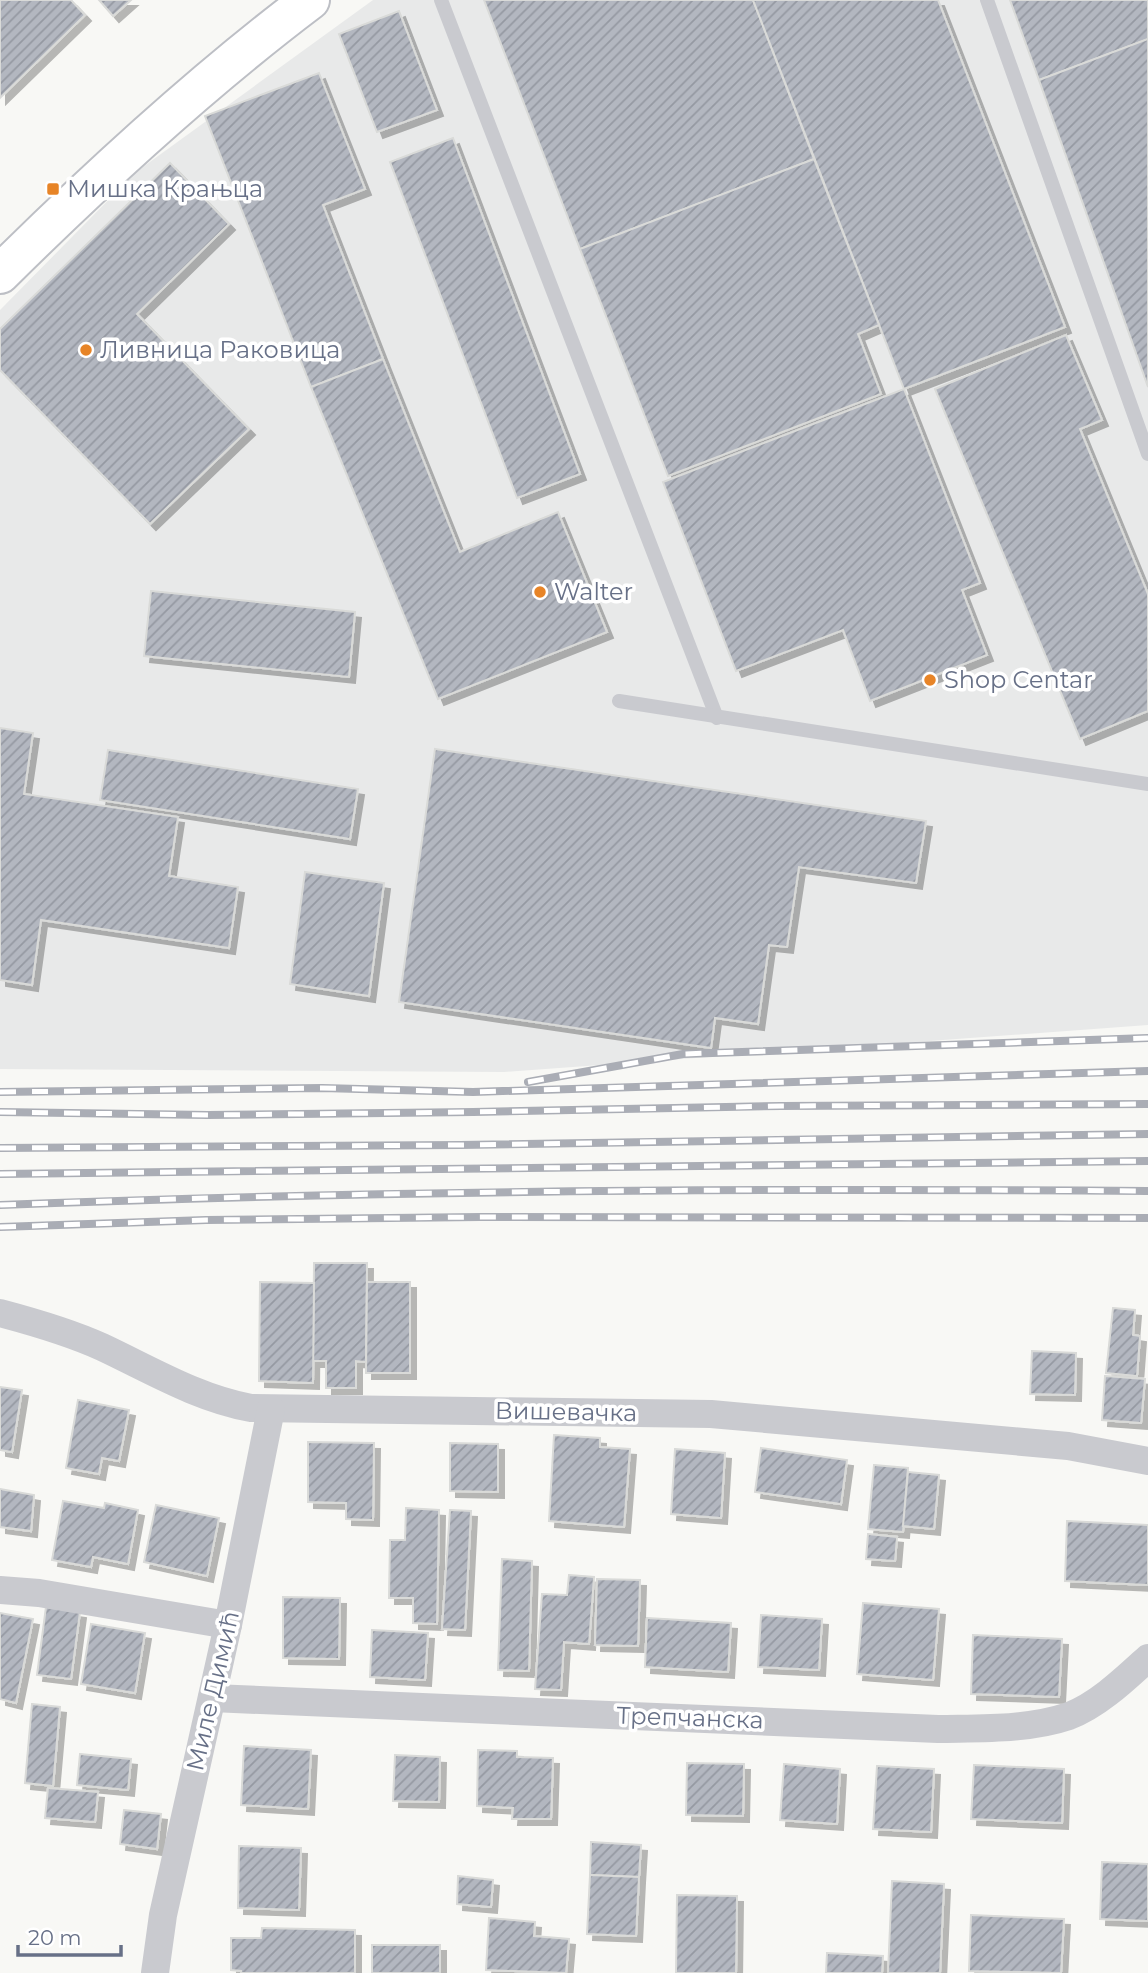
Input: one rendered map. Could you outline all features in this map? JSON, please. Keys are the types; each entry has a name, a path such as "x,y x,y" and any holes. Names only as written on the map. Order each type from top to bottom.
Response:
{"main road":[{"path":"0,274 80,195 253,43 310,0"}],"street":[{"name":"Вишевачка","path":"0,1313 99,1346 194,1392 232,1404 271,1409 711,1414 1068,1446 1148,1461"},
{"name":"Миле Димић","path":"155,1973 163,1915 229,1625 271,1409"},
{"path":"0,1590 39,1593 229,1625"},
{"name":"Трепчанска","path":"212,1699 979,1728 1040,1723 1071,1715 1101,1698 1148,1658"}],"lane":[{"path":"442,0 717,718"},
{"path":"987,0 1148,454"},
{"path":"619,701 1148,785"}],"shaded area":[{"path":"373,0 1148,0 1148,1025 504,1072 0,1069 0,310 136,172"}],"building":[{"path":"0,0 71,0 85,15 0,98"},
{"path":"99,0 131,0 113,16"},
{"path":"484,0 753,0 814,159 580,249"},
{"path":"753,0 938,0 1065,327 904,389"},
{"path":"1010,0 1148,0 1148,39 1039,80"},
{"path":"399,11 437,110 377,132 339,34"},
{"path":"1148,39 1148,387 1039,80"},
{"path":"319,73 365,189 323,205 383,359 311,387 205,116"},
{"path":"453,138 580,474 517,498 390,162"},
{"path":"814,159 879,325 858,334 881,394 668,476 580,249"},
{"name":"Ливница Раковица","path":"170,163 229,224 137,314 249,429 150,524 0,370 0,329"},
{"path":"1066,335 1102,420 1080,429 1148,594 1148,711 1080,739 935,389"},
{"path":"383,359 460,552 558,512 607,632 438,699 311,387"},
{"path":"904,389 980,583 962,590 987,655 870,701 843,630 736,671 663,482"},
{"path":"151,591 355,612 349,677 144,656"},
{"path":"0,728 33,733 24,794 178,817 169,876 238,887 229,948 41,920 32,985 0,980"},
{"path":"435,749 926,821 916,883 799,867 787,947 769,945 758,1024 715,1018 711,1048 399,1002"},
{"path":"108,750 358,789 350,839 100,800"},
{"path":"305,872 384,883 369,996 290,984"},
{"path":"314,1263 367,1263 366,1362 356,1361 356,1388 326,1388 326,1361 313,1361"},
{"path":"260,1282 314,1283 313,1383 259,1381"},
{"path":"367,1282 410,1282 410,1373 366,1373"},
{"path":"1113,1308 1135,1310 1133,1335 1140,1336 1137,1376 1106,1373"},
{"path":"1032,1351 1076,1353 1075,1395 1030,1394"},
{"path":"1105,1376 1145,1379 1141,1423 1102,1420"},
{"path":"0,1387 22,1390 12,1452 0,1450"},
{"path":"78,1400 129,1410 119,1461 102,1458 99,1474 66,1468"},
{"path":"554,1435 600,1438 600,1447 630,1449 624,1527 549,1521"},
{"path":"308,1442 374,1443 373,1520 346,1519 346,1503 308,1502"},
{"path":"450,1443 498,1444 498,1492 450,1491"},
{"path":"761,1448 847,1460 841,1504 755,1492"},
{"path":"675,1449 725,1453 721,1518 671,1514"},
{"path":"874,1465 908,1468 903,1532 868,1529"},
{"path":"908,1472 939,1475 934,1529 903,1526"},
{"path":"0,1489 34,1495 31,1531 0,1527"},
{"path":"63,1501 104,1508 105,1503 138,1510 128,1564 93,1557 91,1567 52,1560"},
{"path":"156,1505 219,1518 207,1576 144,1562"},
{"path":"406,1508 439,1510 437,1624 413,1623 413,1598 389,1598 390,1540 405,1540"},
{"path":"450,1510 471,1511 465,1630 442,1629"},
{"path":"1067,1521 1148,1525 1148,1585 1065,1581"},
{"path":"868,1534 897,1537 895,1561 866,1559"},
{"path":"502,1559 532,1561 529,1671 498,1670"},
{"path":"569,1575 594,1577 589,1644 564,1642 561,1690 535,1689 542,1594 567,1595"},
{"path":"597,1579 640,1580 638,1646 595,1645"},
{"path":"283,1597 340,1598 339,1659 283,1658"},
{"path":"863,1603 939,1609 933,1680 857,1674"},
{"path":"46,1607 80,1612 71,1679 37,1675"},
{"path":"0,1613 33,1619 16,1703 0,1699"},
{"path":"761,1615 822,1619 819,1670 758,1667"},
{"path":"647,1618 731,1623 728,1672 645,1667"},
{"path":"91,1624 145,1633 135,1693 81,1684"},
{"path":"372,1630 428,1633 425,1680 370,1677"},
{"path":"973,1635 1062,1639 1059,1697 971,1694"},
{"path":"32,1704 60,1707 53,1786 25,1783"},
{"path":"244,1746 311,1750 308,1809 241,1805"},
{"path":"478,1750 517,1751 517,1757 553,1758 551,1819 512,1819 513,1808 477,1806"},
{"path":"80,1754 131,1759 128,1790 77,1785"},
{"path":"395,1755 440,1757 439,1802 393,1801"},
{"path":"687,1763 744,1764 743,1816 686,1815"},
{"path":"784,1764 840,1769 837,1824 780,1820"},
{"path":"974,1765 1064,1769 1062,1823 971,1819"},
{"path":"877,1766 934,1769 931,1832 873,1829"},
{"path":"48,1788 98,1792 95,1822 45,1818"},
{"path":"124,1810 161,1814 157,1849 120,1844"},
{"path":"591,1842 641,1845 639,1877 590,1875"},
{"path":"239,1846 301,1848 299,1910 238,1908"},
{"path":"1102,1862 1148,1864 1148,1921 1100,1919"},
{"path":"590,1875 639,1877 636,1936 587,1934"},
{"path":"458,1876 493,1880 491,1907 457,1904"},
{"path":"892,1881 944,1884 940,1973 888,1973"},
{"path":"677,1895 737,1896 736,1973 676,1973"},
{"path":"971,1915 1064,1919 1061,1973 969,1971"},
{"path":"489,1918 535,1922 534,1936 569,1939 566,1973 486,1970"},
{"path":"262,1928 355,1930 355,1973 241,1973 231,1970 231,1938 261,1938"},
{"path":"372,1945 440,1945 440,1973 372,1973"},
{"path":"827,1953 883,1956 882,1973 826,1973"}],"railway":[{"path":"528,1082 683,1054 1148,1038"},
{"path":"0,1092 322,1088 473,1092 1148,1071"},
{"path":"0,1112 208,1115 781,1106 1148,1104"},
{"path":"0,1148 460,1145 1148,1134"},
{"path":"0,1174 1148,1161"},
{"path":"0,1205 574,1191 1148,1191"},
{"path":"0,1227 206,1220 480,1217 1148,1218"}],"place":[{"name":"Мишка Крањца","path":"53,189"},
{"name":"Ливница Раковица","path":"86,350"},
{"name":"Walter","path":"540,592"},
{"name":"Shop Centar","path":"930,680"}]}
